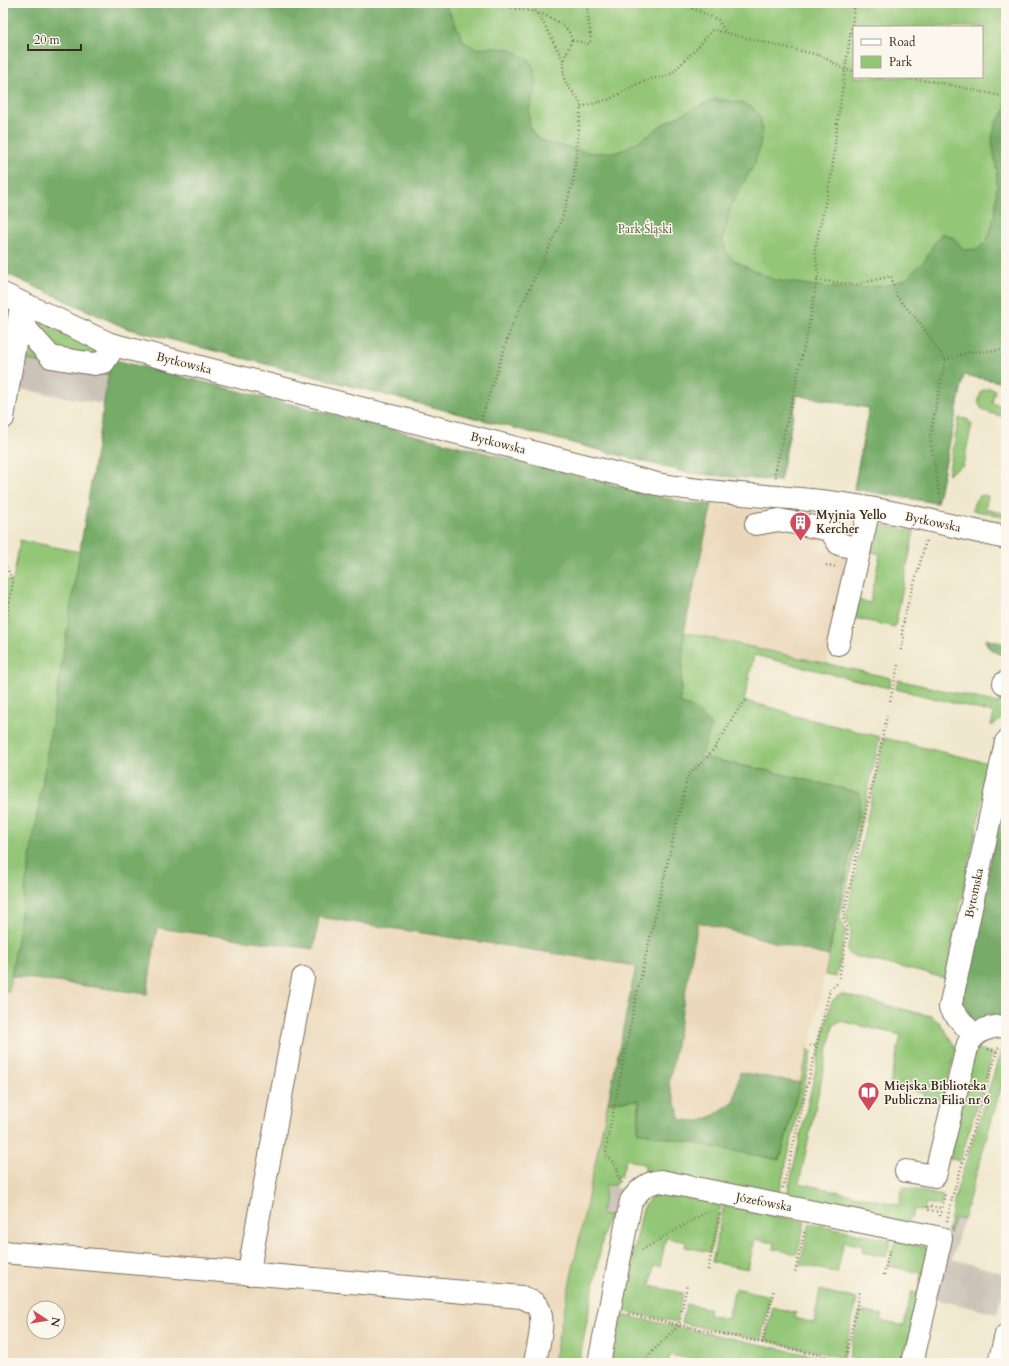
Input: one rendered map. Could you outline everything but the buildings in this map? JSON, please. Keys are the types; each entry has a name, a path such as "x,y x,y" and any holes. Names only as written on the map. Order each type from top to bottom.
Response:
{"street":[{"name":"Bytkowska","path":"15,306 115,345 656,484 707,491 829,502 869,508 1006,538"},
{"path":"15,306 51,357 94,364 104,362 115,345"},
{"path":"3,418 15,306"},
{"path":"838,644 869,508"},
{"path":"756,524 779,520 830,530 839,544 860,549"},
{"name":"Bytomska","path":"974,1036 950,1008 1006,742"},
{"path":"249,1274 303,978"},
{"path":"906,1171 935,1176 967,1047 974,1036 985,1029 1006,1026"},
{"name":"Józefowska","path":"599,1363 631,1201 642,1188 654,1182 661,1181 941,1238 912,1363"},
{"path":"3,1252 522,1297 535,1303 541,1312 542,1323 535,1363"},
{"path":"999,1363 1006,1335"}],"path":[{"path":"492,3 536,12 566,28 572,40 563,60"},
{"path":"481,421 512,325 560,225 573,182 580,102 565,81 563,60 532,3"},
{"path":"572,40 588,44 591,40 587,8 588,3"},
{"path":"677,3 690,7 718,20 726,33"},
{"path":"776,480 775,473 818,280 815,249 832,172 845,70 856,3"},
{"path":"580,106 610,99 653,78 662,78 672,73 699,46 712,30 822,56 845,70 853,71"},
{"path":"904,78 942,83 1006,96"},
{"path":"818,280 855,285 891,276 897,297 921,324 945,360 930,437 941,508"},
{"path":"945,360 969,352 1006,350"},
{"path":"901,650 904,637 902,634 906,608 927,536"},
{"path":"3,565 7,568 13,582 3,638"},
{"path":"890,701 898,665"},
{"path":"618,1176 617,1167 606,1155 606,1142 636,998 688,774 701,765 718,743 740,706 748,699"},
{"path":"839,978 848,932 844,918 887,716"},
{"path":"787,1173 830,989 838,983"},
{"path":"949,1211 1006,1026"},
{"path":"810,1045 817,1046"},
{"path":"638,1253 709,1210"},
{"path":"708,1270 720,1210"},
{"path":"795,1272 809,1211"},
{"path":"884,1275 895,1229"},
{"path":"641,1363 679,1325 687,1285"},
{"path":"762,1343 774,1289"},
{"path":"845,1360 860,1292"},
{"path":"628,1314 857,1363"}],"shaded area":[{"path":"3,323 12,324 7,357 109,375 104,404 3,386"},
{"path":"712,504 857,524 827,663 684,632"},
{"path":"708,778 859,811 810,1045 780,1160 638,1132"},
{"path":"319,917 636,966 553,1363 3,1363 3,990 9,991 11,976 146,994 157,928 314,949"},
{"path":"607,1186 622,1189 617,1218 601,1215"},
{"path":"954,1217 963,1220 952,1259 1006,1274 997,1314 932,1298 948,1231"}],"green space":[{"name":"Park Śląski","path":"3,3 1006,3 1006,383 964,375 937,503 854,489 869,408 797,395 780,481 689,473 126,328 3,272"},
{"name":"Park Śląski","path":"3,3 445,3 464,42 478,49 490,47 510,49 529,60 535,71 537,81 529,112 530,127 536,137 546,142 591,153 618,152 648,136 661,125 716,99 742,103 753,108 760,117 762,134 754,165 731,205 723,239 727,254 748,268 775,280 823,287 857,289 886,285 906,279 926,259 933,245 942,233 954,238 964,250 978,249 987,240 992,226 996,205 997,173 992,141 995,124 1006,109 1006,383 964,375 937,503 854,489 869,408 797,395 780,481 689,473 126,328 3,272"},
{"path":"3,303 15,308 12,324 3,323"},
{"path":"26,313 103,353 101,358 54,353"},
{"path":"21,331 48,360 111,359 109,375 16,358"},
{"path":"111,359 686,503 712,504 684,632 680,703 695,709 712,726 700,757 769,771 860,793 859,811 828,956 698,922 669,1084 681,1120 700,1121 713,1116 734,1101 740,1072 800,1083 780,1160 638,1132 639,1100 608,1102 636,966 319,917 314,949 157,928 147,994 11,976"},
{"path":"989,388 995,390 992,403 1006,407 1006,417 989,413 981,407 979,398 982,391"},
{"path":"959,418 967,419 972,424 963,465 948,474"},
{"path":"983,495 988,496 985,509 1006,514 1006,517 972,510 977,498"},
{"path":"971,515 1006,523 1006,528 973,520"},
{"path":"879,525 914,531 895,627 854,618 857,600 870,603 880,554 867,551 874,529"},
{"path":"20,540 80,552 9,991 3,990 3,580 13,581"},
{"path":"684,632 891,678 889,688 754,655 744,701 781,710 792,715 880,737 840,918 846,931 836,977 825,975 859,811 860,793 769,771 700,757 680,704"},
{"path":"985,639 1006,644 1006,658 988,647"},
{"path":"898,680 999,703 1001,692 1004,697 1006,708 1005,712 1000,720 991,726 994,713 896,689"},
{"path":"884,738 988,764 989,768 945,978 850,955 847,951 851,932 846,918"},
{"path":"1006,786 1006,1019 976,1023 964,1015 961,1001"},
{"path":"841,994 931,1016 940,1023 956,1048 943,1100 923,1096 924,1093 890,1085 901,1035 840,1021 833,1026 799,1183 899,1205 903,1187 943,1196 941,1206 926,1203 924,1211 914,1209 912,1218 909,1218 907,1226 786,1200 831,1003"},
{"path":"1006,1035 1006,1070 966,1210 963,1220 954,1218 949,1234 948,1231 956,1193"},
{"path":"975,1048 993,1053 960,1161 948,1158"},
{"path":"809,1049 812,1052 778,1198 645,1172 645,1165 626,1159 621,1177 618,1176 615,1186 606,1185 601,1215 621,1218 617,1222 606,1221 579,1363 553,1363 608,1102 639,1100 638,1132 780,1160"},
{"path":"665,1192 719,1203 721,1205 710,1252 685,1247 686,1242 666,1238 660,1267 654,1266 650,1286 683,1293 677,1322 622,1311 642,1212 651,1198 657,1194"},
{"path":"724,1205 805,1222 797,1254 773,1249 774,1243 755,1239 748,1269 712,1262"},
{"path":"810,1223 891,1240 886,1257 862,1252 863,1246 844,1242 837,1273 800,1264"},
{"path":"895,1240 923,1246 928,1250 905,1363 872,1363 849,1358 859,1311 882,1315 881,1321 904,1326 911,1292 918,1293 921,1273 889,1266"},
{"path":"735,1288 770,1296 761,1340 682,1323 686,1304 710,1309 709,1315 728,1319"},
{"path":"820,1290 857,1299 844,1358 765,1340 773,1307 796,1313 795,1318 814,1323"},
{"path":"622,1315 847,1363 710,1363 670,1355 668,1363 611,1363"}],"place":[{"name":"Myjnia Yello Kercher","path":"801,542"},
{"name":"Miejska Biblioteka Publiczna Filia nr 6","path":"869,1112"}]}
